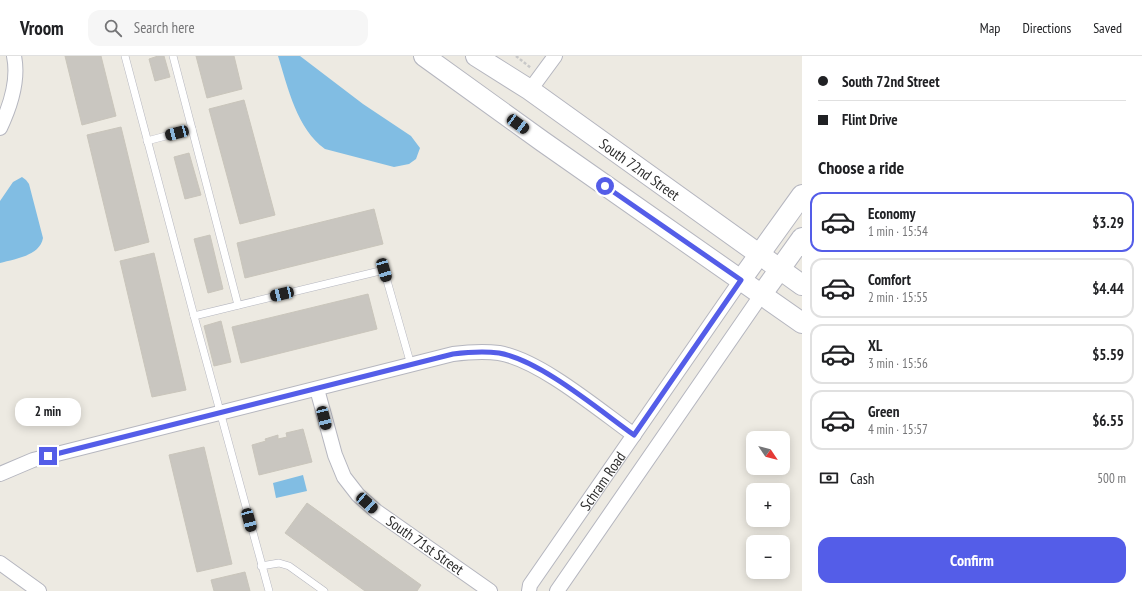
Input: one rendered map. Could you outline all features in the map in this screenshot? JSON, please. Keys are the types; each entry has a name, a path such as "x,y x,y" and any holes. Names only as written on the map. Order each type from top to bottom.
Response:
{"street":[{"path":"424,56 542,141 802,323"},
{"name":"South 72nd Street","path":"476,56 535,83 760,255 802,285"},
{"path":"535,83 555,56"},
{"path":"0,128 11,100 14,82 14,59"},
{"name":"Schram Road","path":"529,591 530,585 741,280 802,195"},
{"name":"Schram Road","path":"557,591 802,238"},
{"path":"0,474 33,460 453,354 477,351 500,353 524,361 544,372 634,435"},
{"name":"South 71st Street","path":"317,389 335,455 344,477 358,495 376,511 490,591"},
{"path":"0,563 39,591"}],"lane":[{"path":"125,56 261,566 269,591"},
{"path":"173,56 238,305"},
{"path":"147,141 192,129"},
{"path":"194,316 384,270 411,365"},
{"path":"261,566 279,563 289,566 324,591"}],"path":[{"path":"516,56 535,83"}],"water":[{"path":"278,56 300,56 363,104 411,136 420,148 416,159 409,164 394,167 325,149 315,141 300,119"},
{"path":"22,177 29,184 43,238 41,244 32,253 0,263 0,201 13,182"},
{"path":"303,475 307,491 276,498 273,483"}],"building":[{"path":"65,56 101,56 116,116 82,125"},
{"path":"164,56 170,77 155,81 149,59"},
{"path":"196,56 234,56 242,89 207,98"},
{"path":"244,100 275,215 240,224 209,109"},
{"path":"121,127 149,242 115,251 87,135"},
{"path":"189,153 201,195 185,199 174,157"},
{"path":"374,209 383,244 245,278 237,243"},
{"path":"210,235 223,289 208,293 194,239"},
{"path":"154,253 186,390 152,397 120,261"},
{"path":"368,294 377,329 241,363 232,327"},
{"path":"221,321 231,362 214,366 204,326"},
{"path":"303,429 312,462 259,475 252,445 266,441 265,439 278,435 278,439 287,437 286,433"},
{"path":"204,447 232,564 197,572 169,455"},
{"path":"307,503 421,585 417,591 365,591 285,533"},
{"path":"245,572 250,591 214,591 211,580"}],"route":[{"path":"48,456 453,354 477,351 500,353 524,361 544,372 634,435 741,280 605,186"}]}
